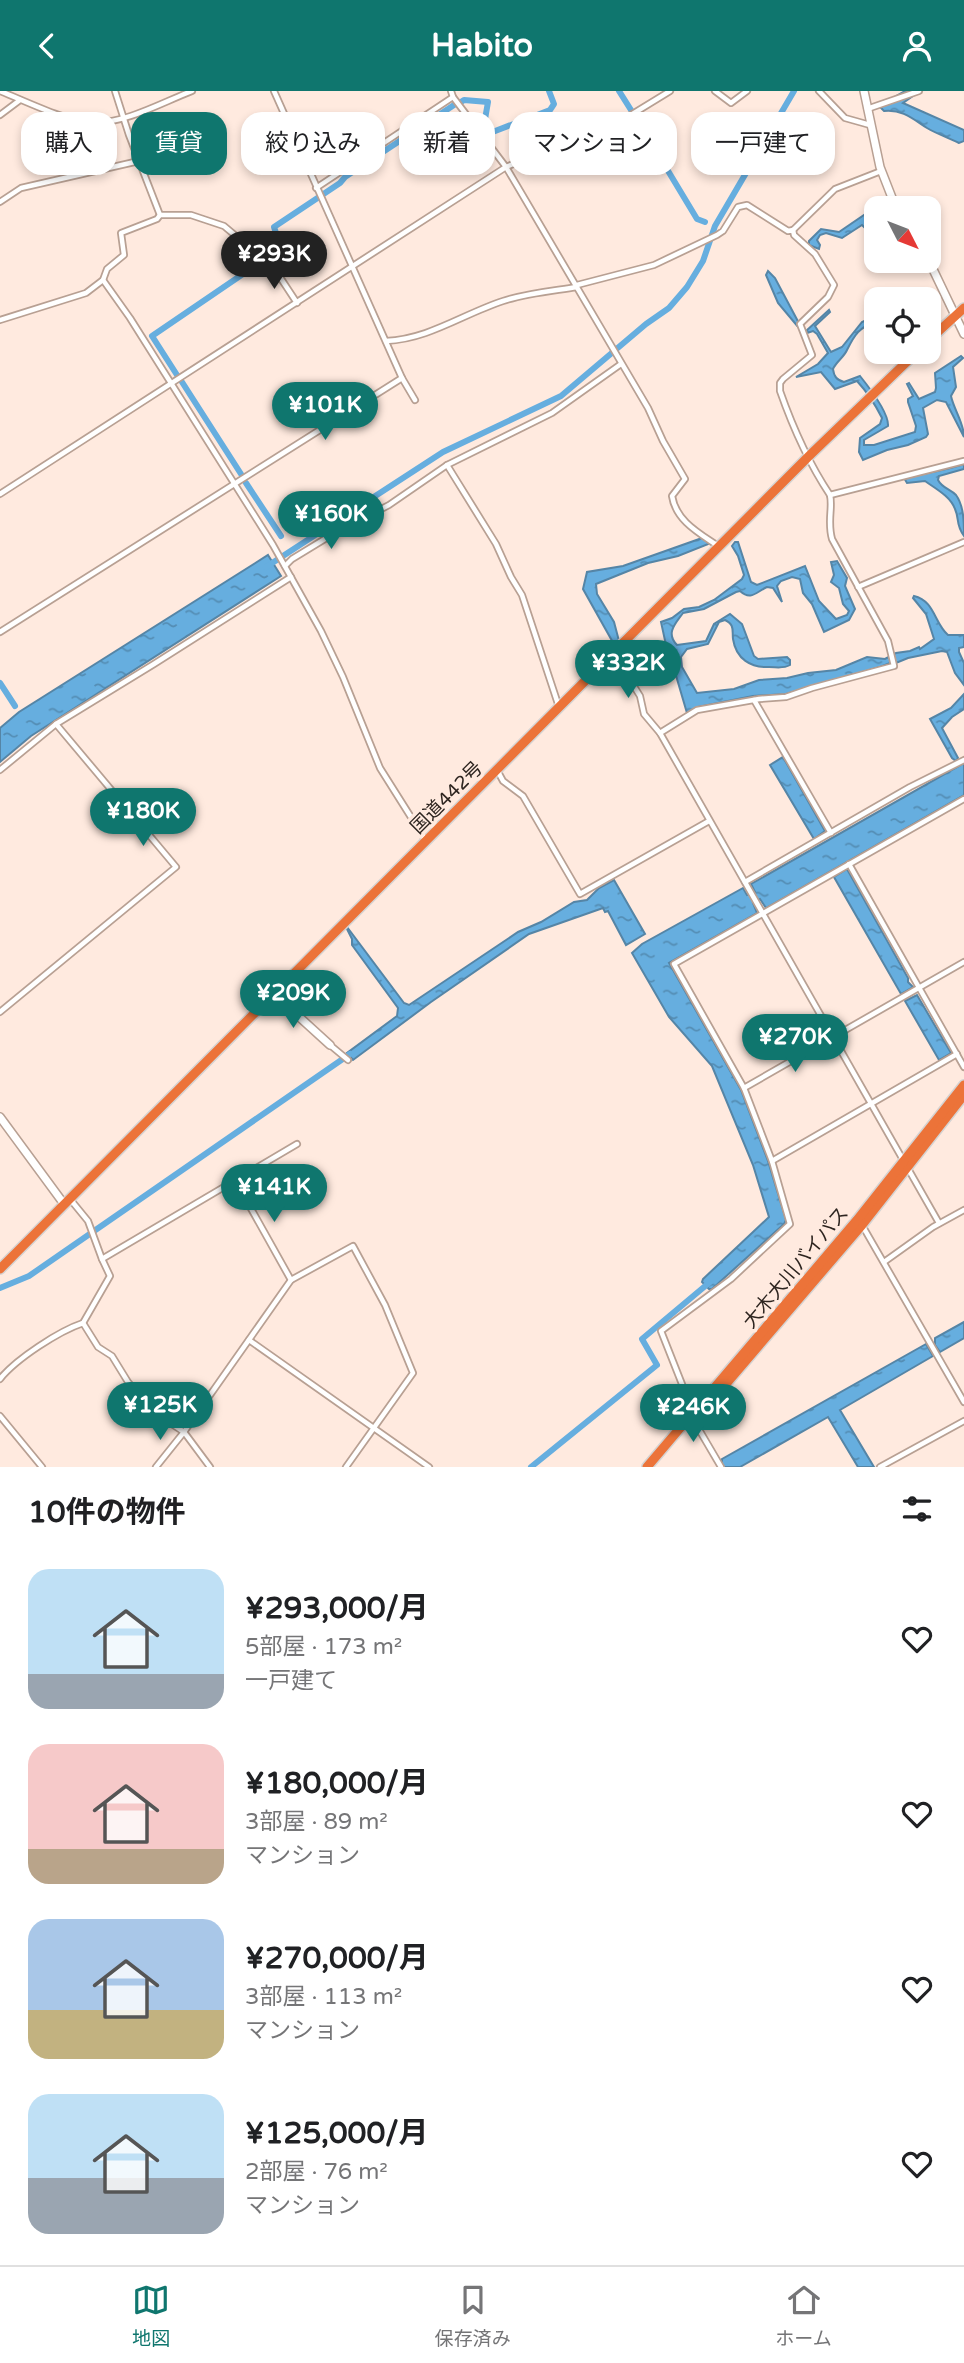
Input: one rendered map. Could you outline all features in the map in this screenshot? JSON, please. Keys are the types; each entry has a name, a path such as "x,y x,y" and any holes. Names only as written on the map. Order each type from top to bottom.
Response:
{"highway":[{"path":"941,329 964,308"},
{"name":"国道442号","path":"0,1269 615,650 905,364"},
{"name":"大木大川バイパス","path":"647,1467 862,1225 964,1085"},
{"name":"大木大川バイパス","path":"655,1467 787,1304 964,1095"}],"main road":[{"path":"864,91 881,171 891,196"},
{"path":"935,273 964,334"},
{"path":"274,994 330,1045"},
{"path":"0,1117 67,1201"}],"street":[{"path":"0,91 71,118 92,123 125,117 192,91"},
{"path":"115,91 131,140"},
{"path":"274,91 402,378 415,400"},
{"path":"0,494 506,167 626,118 670,91"},
{"path":"715,91 731,103 747,91"},
{"path":"819,91 845,118 870,125"},
{"path":"867,109 919,91"},
{"path":"317,190 452,94 506,167 648,408 685,479 672,496 678,514 719,547"},
{"path":"0,115 21,100"},
{"path":"0,202 21,188 131,163"},
{"path":"386,341 405,340 426,334 502,301 577,286 654,265 723,231 738,207 747,205 788,231 793,230 835,190 881,171"},
{"path":"144,175 160,215"},
{"path":"0,320 86,293 103,279 107,269 124,255 121,233 157,219 160,215 191,215 224,226 270,264 297,303"},
{"path":"660,733 697,710 786,697 894,666 888,641 832,539 828,517 830,495 800,444 780,386 783,379 812,355 800,324 828,297 834,285 815,254 794,235 793,230"},
{"path":"103,279 291,576 354,700 380,768 426,842"},
{"path":"284,565 333,534 389,505 447,465 552,413 621,364"},
{"path":"0,632 402,378"},
{"path":"830,495 964,461"},
{"path":"447,465 496,544 522,595 559,708"},
{"path":"858,587 964,542"},
{"path":"0,770 56,724 291,576"},
{"path":"615,650 619,677 635,688 640,696 644,714 660,733 939,1223"},
{"path":"754,700 831,832"},
{"path":"0,1012 176,867 56,724"},
{"path":"746,884 910,787 964,760"},
{"path":"497,770 503,781 523,796 580,894 709,821"},
{"path":"721,1467 689,1422 661,1331 731,1279 790,1224 772,1161 744,1089 674,964 964,799"},
{"path":"849,864 964,1067"},
{"path":"744,1089 964,963"},
{"path":"330,1045 348,1060"},
{"path":"772,1161 957,1054"},
{"path":"102,1259 297,1144"},
{"path":"235,1180 291,1280"},
{"path":"0,1379 8,1370 69,1327 83,1323 110,1276 88,1221 67,1201"},
{"path":"884,1262 939,1223 964,1210"},
{"path":"862,1225 964,1402"},
{"path":"156,1467 184,1432 291,1280 353,1246 385,1305 413,1373 346,1467"},
{"path":"83,1323 98,1347 112,1356 128,1382 152,1411 184,1432 210,1467"},
{"path":"249,1340 429,1467"},
{"path":"0,1416 42,1467"},
{"path":"880,1467 964,1422"}],"water":[{"path":"905,91 920,91 903,103 964,130 964,141 959,143 907,115 884,111 879,106"},
{"path":"864,215 864,227 862,225 842,238 826,233 820,235 817,240 819,249 809,245 809,241 821,229 839,232"},
{"path":"768,271 775,278 801,327 806,331 829,310 815,326 831,352 842,347 864,321 864,327 833,369 836,378 844,382 860,376 885,414 888,426 864,440 864,445 874,445 915,432 916,426 908,402 913,396 907,384 909,383 919,399 935,392 935,373 961,356 963,358 953,367 956,387 951,396 964,437 946,402 937,400 923,408 928,434 926,437 863,460 859,452 860,438 880,424 882,418 857,381 835,389 821,372 796,377 818,364 828,353 817,334 813,331 804,334 778,303 766,275"},
{"path":"964,464 964,469 939,476 938,480 959,499 964,536 959,528 953,504 946,497 925,481 907,483 904,478"},
{"path":"705,537 711,543 678,556 648,563 596,584 597,594 614,622 619,641 639,655 666,645 661,622 684,609 699,607 714,600 742,579 744,575 732,546 735,542 738,542 751,582 757,585 805,566 819,601 836,619 847,615 849,611 843,604 839,588 831,582 834,575 831,562 837,561 847,578 845,586 855,609 849,620 824,632 812,604 803,593 800,579 792,577 781,581 777,586 782,602 773,588 767,587 750,595 736,592 704,609 683,613 672,632 677,645 706,641 714,624 730,614 742,624 754,656 758,659 787,657 790,660 790,665 782,667 750,664 737,652 730,624 725,620 719,622 708,644 687,649 681,657 682,667 697,693 734,689 759,680 836,670 867,657 885,659 896,653 919,647 920,649 934,639 926,614 914,596 930,607 948,635 964,635 964,647 959,648 959,652 964,663 964,685 955,673 947,652 942,651 896,663 895,661 786,694 753,696 698,707 687,713 672,662 640,661 615,646 583,589 587,572 623,566"},
{"path":"268,555 281,576 31,736 0,762 0,728 19,712"},
{"path":"964,694 964,709 942,728 958,758 956,761 930,719 951,708"},
{"path":"783,757 825,831 814,839 770,765"},
{"path":"964,763 964,795 766,908 760,899 753,903 757,913 669,963 741,1090 768,1161 786,1220 709,1289 702,1282 703,1279 769,1217 753,1165 712,1066 669,1017 632,953 642,944 743,888 747,895 755,892 751,884"},
{"path":"847,869 913,987 901,994 834,877"},
{"path":"614,880 645,934 626,945 608,911 605,912 603,908 529,934 353,1060 347,1053 397,1016 398,1008 352,945 346,927 404,1003 409,1005 518,932 574,902 587,900 599,888"},
{"path":"917,995 951,1053 939,1060 905,1001"},
{"path":"964,1322 964,1338 940,1352 935,1345 935,1338"},
{"path":"926,1344 933,1356 840,1410 874,1467 858,1467 828,1417 740,1467 722,1467 722,1459"}],"waterway":[{"path":"461,102 488,102 484,125 490,133 550,110 554,104 549,91"},
{"path":"619,91 631,110"},
{"path":"266,567 443,452 561,396 646,324 669,308 687,287 703,261 715,226 794,91"},
{"path":"177,375 152,336 281,248 274,227 454,105"},
{"path":"671,175 697,219 705,222"},
{"path":"182,382 241,474"},
{"path":"246,483 281,536"},
{"path":"0,683 15,706"},
{"path":"0,1288 29,1276 350,1054"},
{"path":"531,1467 657,1365 642,1339 710,1282"}]}
